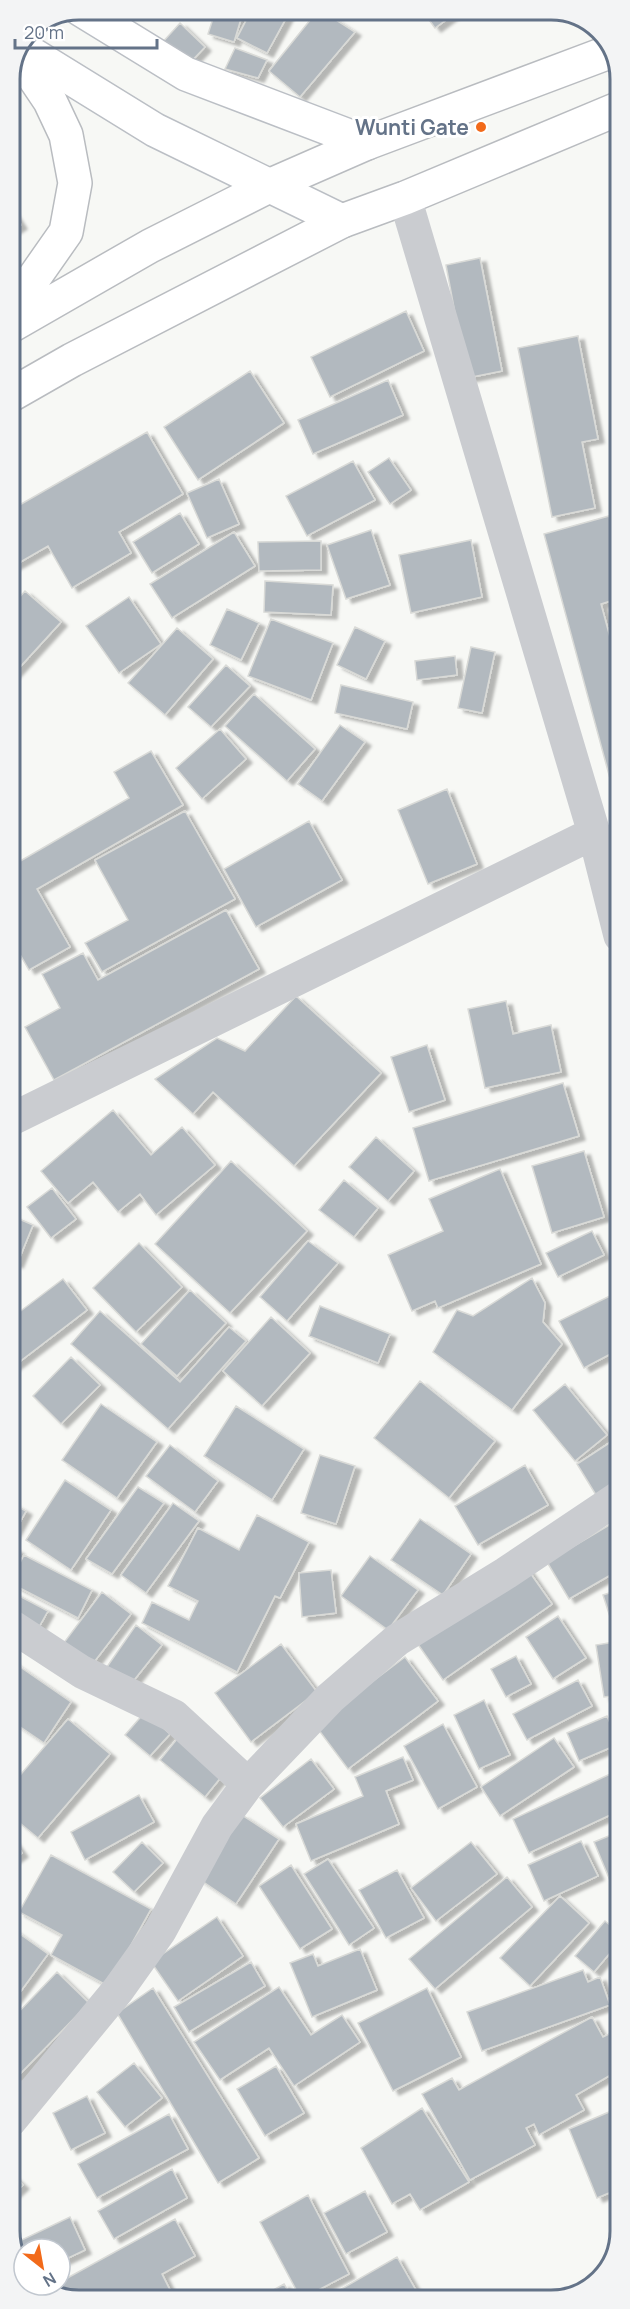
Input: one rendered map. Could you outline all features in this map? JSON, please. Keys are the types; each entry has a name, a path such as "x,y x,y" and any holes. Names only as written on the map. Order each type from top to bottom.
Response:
{"main road":[{"path":"98,20 186,74 367,143"},
{"path":"27,51 155,130 342,221"},
{"path":"20,321 150,246 272,186 367,143 605,54"},
{"path":"20,292 31,282 66,232 75,183 66,135 50,101 23,61"},
{"path":"20,390 72,360 342,221 405,198 610,112"}],"street":[{"path":"405,198 594,833 610,896"},
{"path":"20,1115 594,833"},
{"path":"20,2109 118,1990 160,1931 217,1826 248,1784 330,1698 397,1640 506,1573 610,1503"},
{"path":"20,1632 82,1672 174,1716 248,1784"}],"building":[{"path":"212,20 241,20 234,42 208,34"},
{"path":"246,20 285,20 267,53 237,38"},
{"path":"310,20 336,20 355,32 300,97 269,71"},
{"path":"429,20 446,20 435,28"},
{"path":"180,23 205,47 185,68 161,44"},
{"path":"235,48 267,60 258,78 225,69"},
{"path":"480,258 502,371 467,378 446,265"},
{"path":"406,311 424,351 330,397 311,357"},
{"path":"578,336 598,439 582,442 595,508 552,517 518,348"},
{"path":"250,371 284,423 198,480 164,427"},
{"path":"388,380 403,415 313,454 298,420"},
{"path":"147,432 183,494 119,532 131,553 72,588 48,546 20,562 20,505"},
{"path":"389,458 411,490 390,504 368,472"},
{"path":"353,461 375,500 307,536 286,496"},
{"path":"219,479 239,524 207,538 187,493"},
{"path":"180,513 199,544 152,573 133,542"},
{"path":"609,516 610,601 601,604 610,637 610,779 544,534"},
{"path":"371,530 390,585 346,599 327,545"},
{"path":"234,532 255,566 172,618 150,584"},
{"path":"471,540 482,597 411,613 399,555"},
{"path":"321,541 321,570 259,571 258,542"},
{"path":"265,581 333,585 331,615 264,612"},
{"path":"25,591 61,622 20,667 20,597"},
{"path":"129,597 161,644 119,673 86,626"},
{"path":"227,609 259,623 241,660 210,645"},
{"path":"271,619 333,643 311,700 248,676"},
{"path":"355,627 385,641 366,679 337,665"},
{"path":"177,628 213,659 165,715 128,683"},
{"path":"471,647 495,652 482,713 458,708"},
{"path":"455,656 457,675 417,680 415,661"},
{"path":"226,665 250,686 211,727 188,707"},
{"path":"341,685 413,702 407,729 335,713"},
{"path":"254,694 315,749 287,781 225,726"},
{"path":"340,725 365,742 322,801 298,784"},
{"path":"220,729 246,759 202,799 176,768"},
{"path":"151,751 183,805 37,889 70,947 29,970 20,954 20,861 129,798 114,772"},
{"path":"447,789 477,864 428,884 398,810"},
{"path":"185,811 235,899 102,972 85,943 128,920 95,860"},
{"path":"309,821 342,880 256,927 224,869"},
{"path":"226,910 259,969 54,1080 25,1027 60,1008 42,974 83,953 98,980"},
{"path":"296,996 381,1073 294,1166 213,1092 193,1114 155,1079 217,1038 245,1051"},
{"path":"506,1001 513,1034 551,1025 561,1072 485,1088 468,1009"},
{"path":"427,1045 445,1100 409,1112 391,1057"},
{"path":"563,1083 579,1136 429,1181 413,1128"},
{"path":"113,1110 151,1155 182,1127 215,1165 156,1215 140,1194 118,1212 93,1182 68,1203 41,1171"},
{"path":"376,1137 414,1171 388,1201 349,1167"},
{"path":"584,1151 604,1217 552,1233 532,1166"},
{"path":"231,1161 307,1231 230,1313 155,1244"},
{"path":"500,1169 541,1264 438,1308 435,1301 412,1311 388,1255 443,1231 429,1199"},
{"path":"344,1180 378,1208 354,1237 319,1210"},
{"path":"52,1188 76,1219 51,1238 27,1207"},
{"path":"20,1219 33,1225 20,1257"},
{"path":"592,1231 604,1255 558,1277 546,1253"},
{"path":"308,1241 338,1263 287,1321 260,1297"},
{"path":"139,1243 182,1287 136,1332 93,1288"},
{"path":"532,1278 545,1303 543,1322 562,1344 512,1410 433,1352 457,1310 473,1316"},
{"path":"63,1279 87,1310 20,1361 20,1311"},
{"path":"190,1290 226,1323 177,1376 141,1344"},
{"path":"610,1296 610,1354 584,1368 559,1321"},
{"path":"320,1306 390,1334 378,1363 309,1336"},
{"path":"100,1311 180,1382 229,1327 246,1341 168,1429 71,1344"},
{"path":"271,1317 310,1353 262,1406 223,1371"},
{"path":"71,1357 100,1385 61,1424 33,1396"},
{"path":"420,1381 495,1441 449,1498 374,1438"},
{"path":"565,1384 607,1435 575,1461 533,1410"},
{"path":"101,1404 157,1442 117,1498 62,1460"},
{"path":"236,1406 304,1449 272,1500 204,1456"},
{"path":"610,1443 610,1486 596,1495 577,1464"},
{"path":"170,1445 218,1481 195,1512 146,1476"},
{"path":"320,1455 355,1466 336,1524 301,1513"},
{"path":"525,1465 548,1505 478,1545 455,1506"},
{"path":"65,1480 111,1510 71,1570 26,1540"},
{"path":"138,1487 164,1503 112,1574 86,1559"},
{"path":"173,1503 199,1521 146,1593 121,1575"},
{"path":"20,1508 26,1511 20,1522"},
{"path":"257,1515 309,1542 280,1598 275,1596 237,1672 142,1623 152,1602 189,1620 198,1601 168,1586 198,1528 239,1550"},
{"path":"420,1519 471,1554 443,1595 391,1560"},
{"path":"610,1525 610,1575 569,1599 547,1562"},
{"path":"24,1555 92,1590 78,1618 20,1588 20,1563"},
{"path":"370,1556 418,1590 388,1630 341,1596"},
{"path":"526,1567 552,1604 443,1680 417,1643"},
{"path":"331,1570 336,1613 302,1617 299,1573"},
{"path":"102,1592 131,1614 88,1670 60,1648"},
{"path":"610,1593 610,1617 603,1595"},
{"path":"20,1596 48,1611 35,1634 20,1626"},
{"path":"558,1616 586,1658 553,1679 526,1637"},
{"path":"136,1625 162,1645 127,1689 102,1674"},
{"path":"610,1643 610,1696 604,1697 596,1645"},
{"path":"281,1644 317,1692 251,1742 215,1693"},
{"path":"516,1656 531,1684 506,1697 491,1669"},
{"path":"405,1657 438,1701 348,1769 315,1725"},
{"path":"20,1667 71,1702 44,1743 20,1727"},
{"path":"578,1680 592,1706 527,1740 513,1714"},
{"path":"484,1700 510,1755 479,1769 454,1715"},
{"path":"145,1712 170,1734 150,1756 125,1735"},
{"path":"607,1716 610,1723 610,1748 579,1761 567,1733"},
{"path":"68,1719 110,1754 38,1838 20,1823 20,1775"},
{"path":"443,1724 477,1787 438,1809 404,1746"},
{"path":"181,1734 226,1771 205,1797 160,1760"},
{"path":"554,1738 574,1767 500,1816 481,1787"},
{"path":"403,1757 413,1780 386,1791 399,1824 311,1861 296,1824 363,1796 355,1777"},
{"path":"311,1759 334,1789 283,1827 260,1798"},
{"path":"610,1774 610,1815 529,1853 513,1819"},
{"path":"139,1795 154,1822 85,1860 71,1832"},
{"path":"242,1815 279,1839 236,1904 199,1879"},
{"path":"610,1835 610,1881 594,1842"},
{"path":"581,1841 598,1876 544,1901 528,1865"},
{"path":"142,1842 163,1863 134,1892 113,1872"},
{"path":"471,1842 497,1874 436,1921 411,1888"},
{"path":"51,1855 151,1909 108,1986 51,1955 62,1935 20,1913"},
{"path":"328,1859 374,1928 349,1945 304,1874"},
{"path":"291,1865 332,1929 300,1949 259,1886"},
{"path":"397,1870 424,1918 386,1938 359,1890"},
{"path":"507,1877 532,1907 435,1989 409,1959"},
{"path":"560,1896 589,1923 530,1986 500,1958"},
{"path":"217,1917 243,1956 178,2001 151,1962"},
{"path":"605,1921 610,1925 610,1953 594,1972 575,1956"},
{"path":"20,1934 48,1954 20,1992"},
{"path":"360,1949 377,1990 312,2017 290,1963 313,1954 318,1966"},
{"path":"251,1962 265,1986 189,2032 174,2007"},
{"path":"583,1970 588,1982 600,1977 610,2005 482,2051 467,2012"},
{"path":"57,1972 89,2003 20,2074 20,2011"},
{"path":"279,1987 311,2035 342,2015 360,2042 294,2086 269,2048 220,2080 194,2042"},
{"path":"153,1988 259,2158 218,2183 117,2013"},
{"path":"427,1988 461,2057 393,2091 358,2023"},
{"path":"592,2017 603,2037 610,2034 610,2075 576,2095 584,2110 539,2135 534,2124 526,2128 535,2145 470,2180 422,2094 452,2078 459,2090"},
{"path":"134,2063 162,2098 125,2127 97,2092"},
{"path":"276,2066 304,2113 265,2136 237,2089"},
{"path":"87,2096 105,2133 71,2150 53,2113"},
{"path":"422,2108 469,2182 420,2210 410,2194 392,2204 361,2148"},
{"path":"610,2112 610,2193 597,2198 569,2129"},
{"path":"169,2114 188,2149 97,2198 78,2164"},
{"path":"172,2169 187,2198 114,2239 98,2211"},
{"path":"365,2191 387,2232 346,2254 324,2213"},
{"path":"308,2195 349,2274 319,2290 296,2289 260,2222"},
{"path":"70,2217 85,2250 72,2256 72,2237 28,2237"},
{"path":"175,2219 195,2256 162,2274 170,2289 72,2289 72,2275"},
{"path":"397,2257 416,2290 340,2290"},
{"path":"284,2284 287,2289 274,2289"}],"place":[{"name":"Wunti Gate","path":"481,127"}]}
